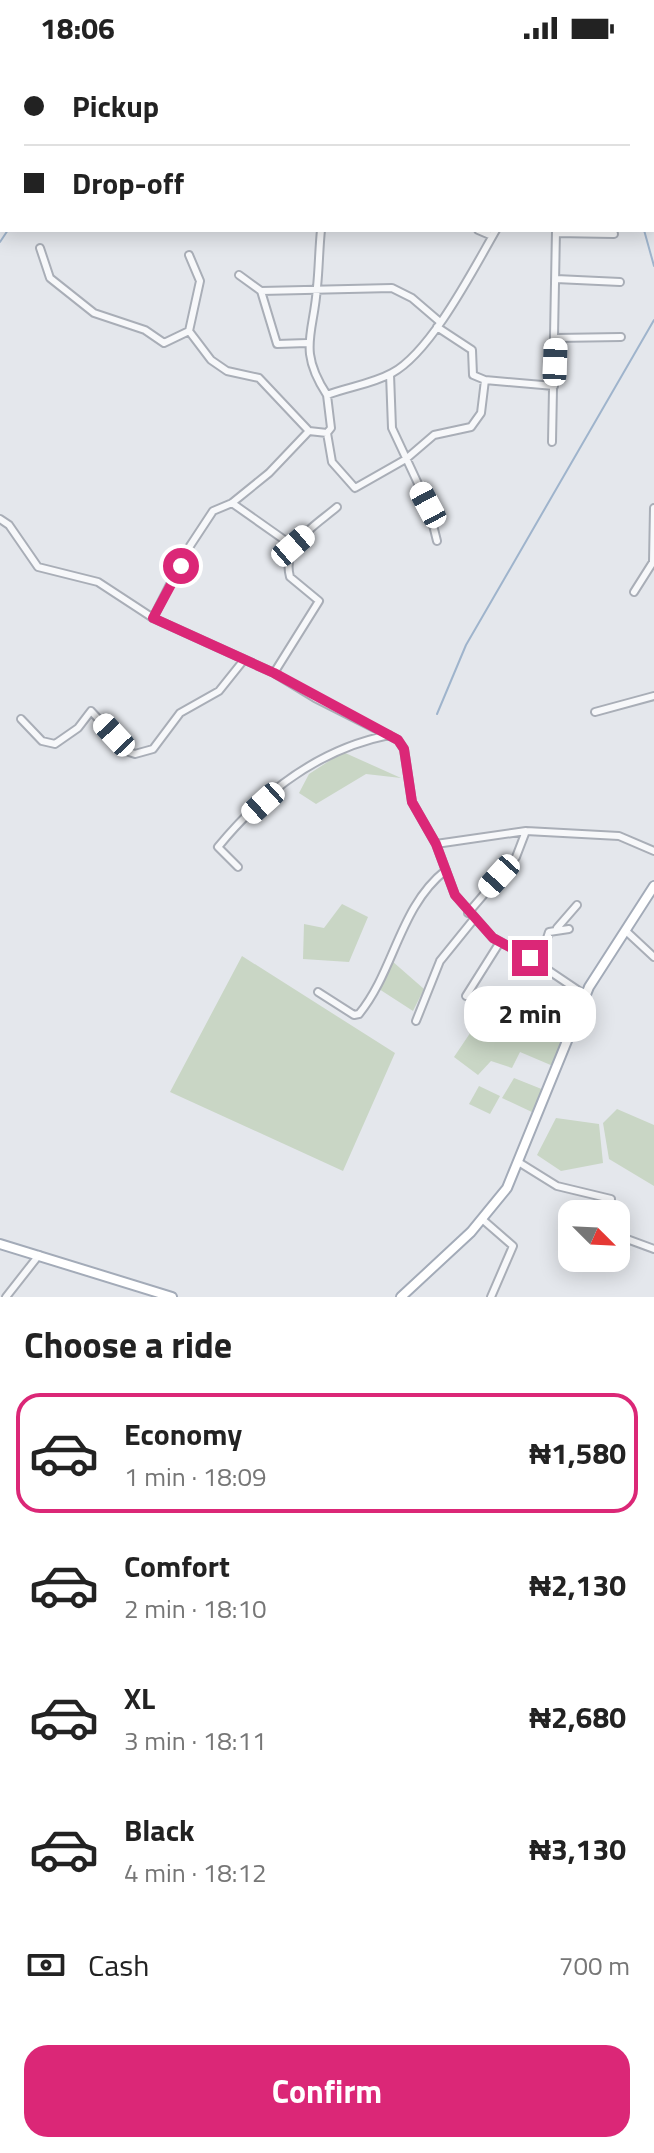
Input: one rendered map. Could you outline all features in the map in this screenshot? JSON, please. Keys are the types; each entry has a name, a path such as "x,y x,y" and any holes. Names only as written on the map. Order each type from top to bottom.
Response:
{"main road":[{"path":"401,1297 482,1219 507,1188 520,1163 585,995 654,886"},
{"path":"0,1244 172,1297"}],"street":[{"path":"321,232 317,289 307,343 315,372 327,395 332,425 327,433 332,462 353,488 406,459 434,435 471,427 478,420 485,380"},
{"path":"552,442 556,232 614,234"},
{"path":"327,395 390,374 410,361 439,325 494,233"},
{"path":"40,248 50,278 105,319 128,324 164,343 189,331"},
{"path":"189,255 200,281 189,331 211,360 227,371 259,378 309,431 327,433"},
{"path":"239,275 261,291 277,344 307,343"},
{"path":"556,279 620,282"},
{"path":"261,291 392,288 412,298 439,325 469,346 472,372 485,380 554,386"},
{"path":"556,338 621,337"},
{"path":"390,374 392,428 428,505 437,541"},
{"path":"153,618 188,549 213,511 232,503 269,473 309,431"},
{"path":"232,503 293,546"},
{"path":"274,673 319,601 290,577 288,556 293,546 337,507"},
{"path":"634,592 653,562 654,508"},
{"path":"0,519 9,525 38,567 98,582 153,618 201,637 243,661 274,673 389,735 404,749 412,802 436,844 455,895 471,916 500,942 539,963 585,995"},
{"path":"21,719 42,741 55,744 78,728 91,711 129,752 144,753 156,746 180,713 228,683 243,661"},
{"path":"595,712 654,696"},
{"path":"238,867 218,847 263,803 314,760 360,741 389,735"},
{"path":"436,844 526,831 619,836 654,851"},
{"path":"416,1021 447,949 516,857 526,831"},
{"path":"318,992 354,1015 359,1014 405,921 435,878 446,870"},
{"path":"539,963 549,932 557,928 577,905"},
{"path":"557,928 569,929"},
{"path":"626,931 654,957"},
{"path":"466,996 500,942"},
{"path":"520,1163 557,1186 611,1200"},
{"path":"482,1219 513,1246 491,1297"},
{"path":"630,1240 654,1249"},
{"path":"6,1297 39,1255"}],"green space":[{"path":"343,752 401,778 366,774 316,804 299,793 309,774"},
{"path":"342,904 368,917 349,962 303,959 304,924 324,928"},
{"path":"242,956 395,1053 343,1171 170,1092"},
{"path":"392,961 424,989 413,1011 379,989"},
{"path":"495,996 566,1034 553,1066 520,1052 512,1068 491,1061 478,1075 454,1057"},
{"path":"514,1078 544,1090 534,1113 502,1098"},
{"path":"479,1086 500,1096 490,1114 469,1104"},
{"path":"617,1109 654,1125 654,1186 609,1159 603,1123"},
{"path":"556,1118 599,1124 603,1163 561,1171 537,1155"}],"waterway":[{"path":"0,242 7,232"},
{"path":"645,232 654,266"},
{"path":"437,714 466,645 654,320"}],"route":[{"path":"181,566 153,618 201,637 243,661 274,673 315,698 398,740 404,749 412,802 436,844 455,895 493,938 530,958"}]}
